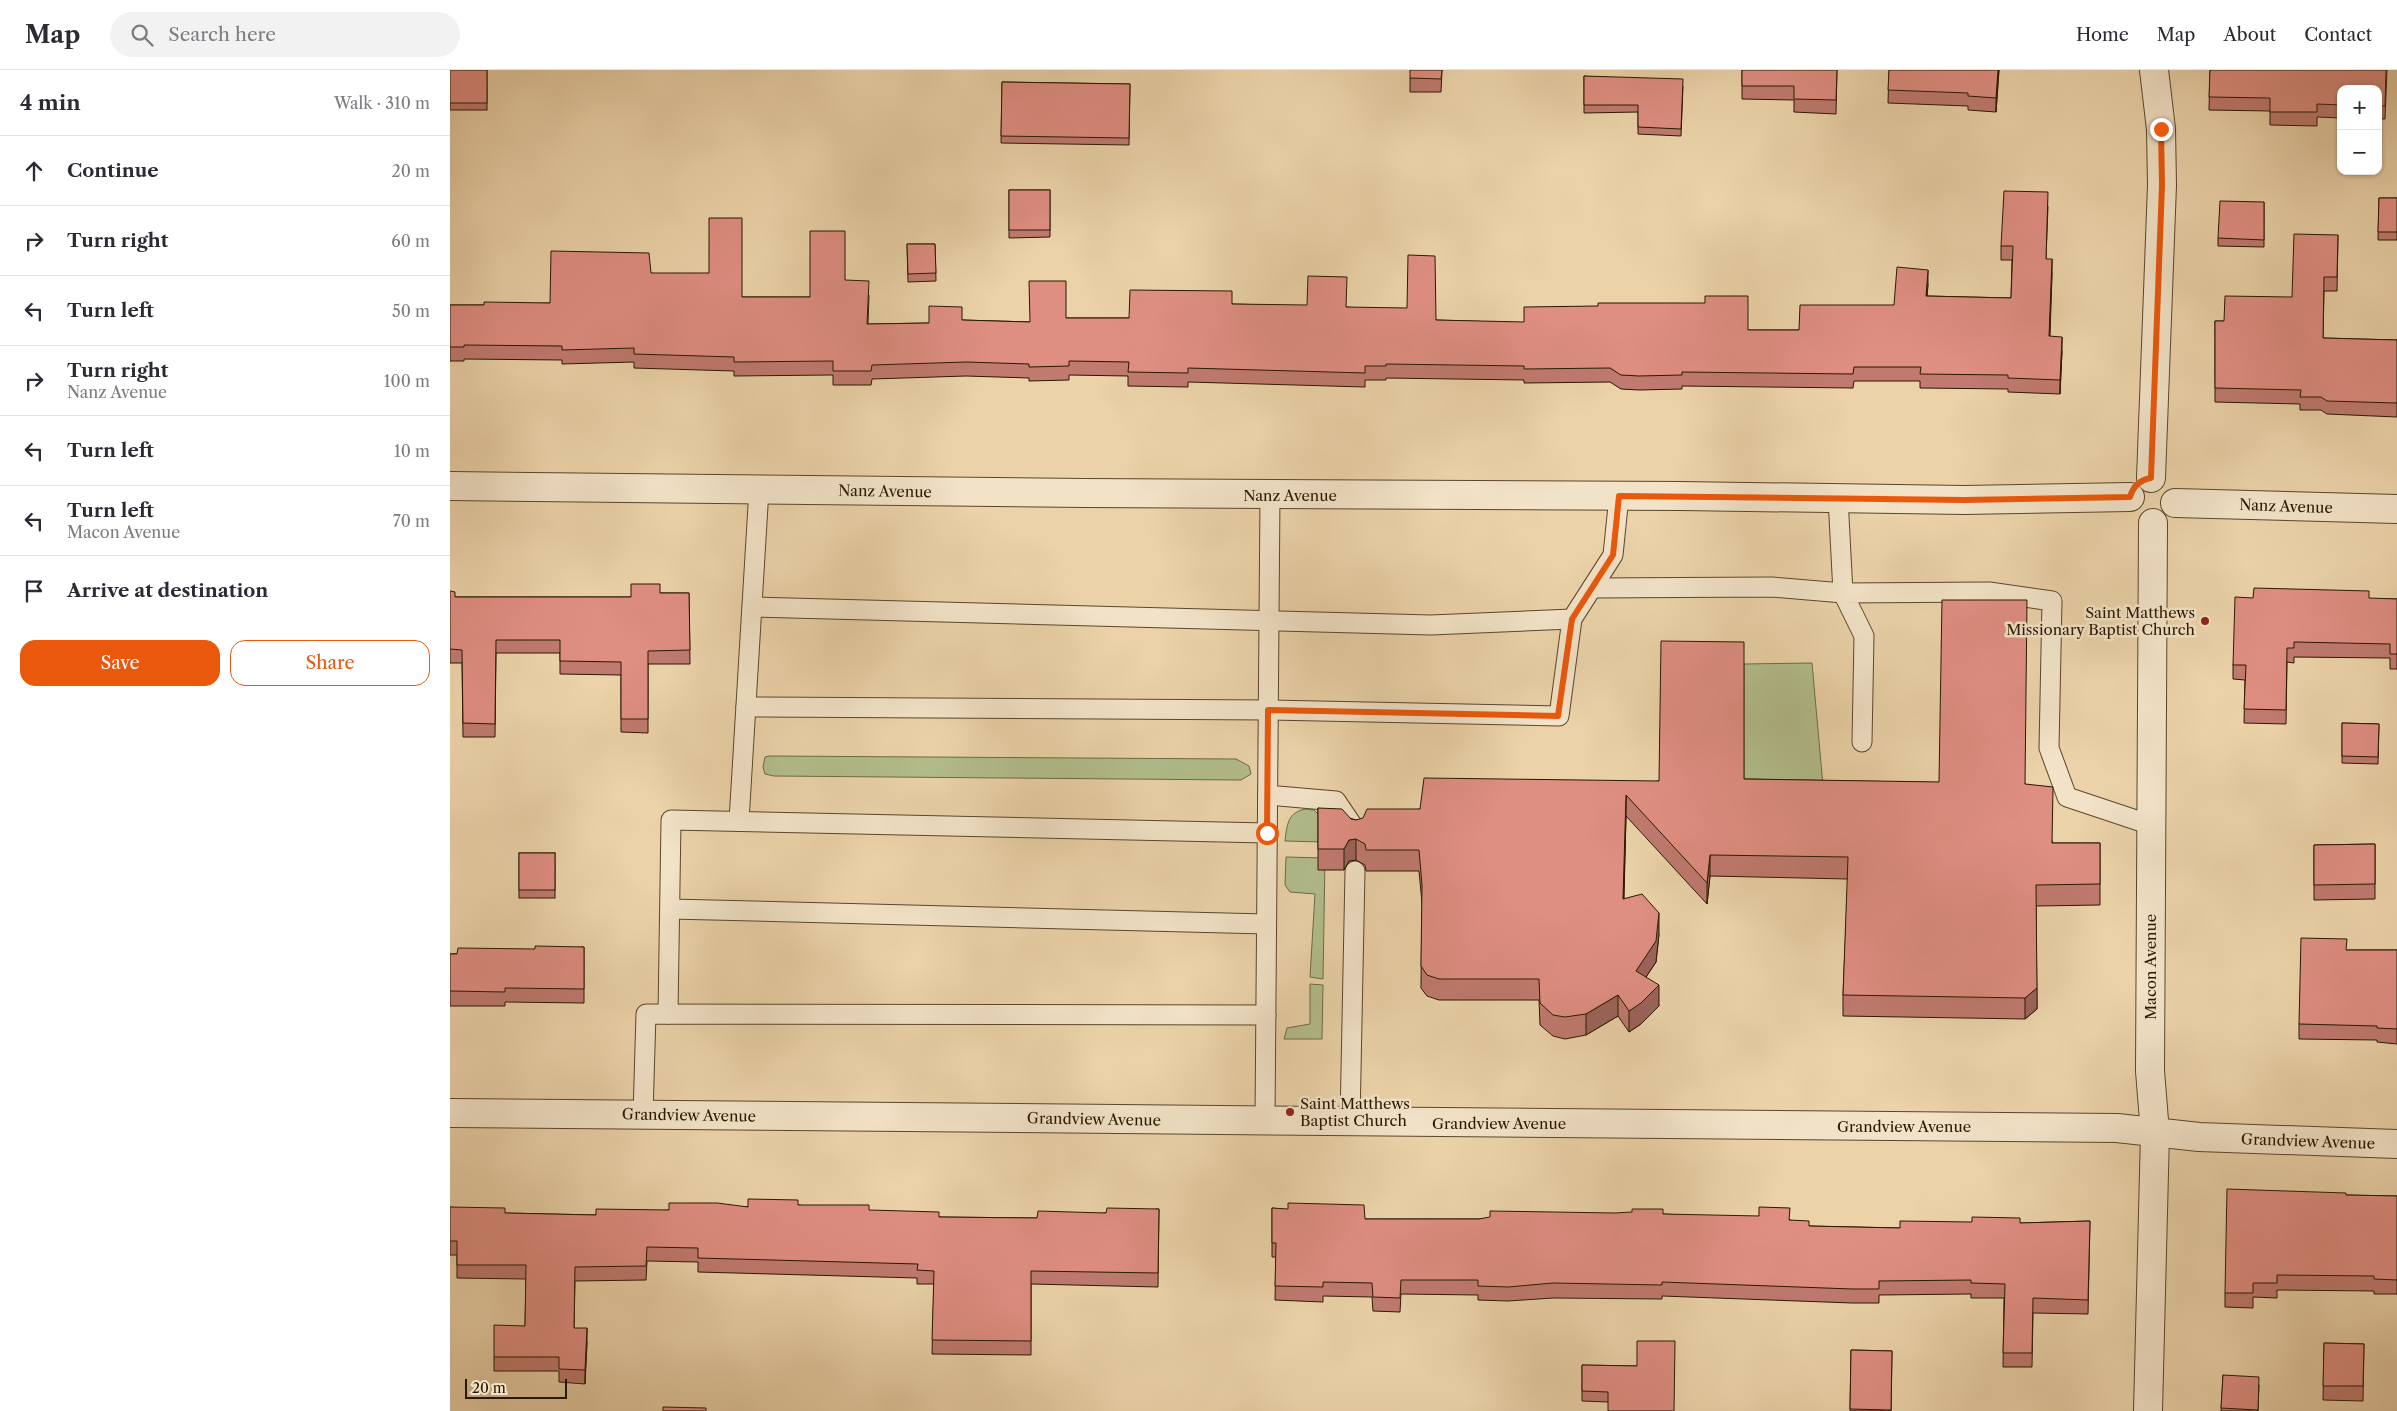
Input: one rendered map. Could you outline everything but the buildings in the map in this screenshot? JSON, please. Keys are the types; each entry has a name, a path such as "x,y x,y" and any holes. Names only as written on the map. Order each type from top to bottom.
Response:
{"street":[{"path":"2151,478 2162,185 2161,129 2154,70"},
{"path":"2151,478 2162,480 2168,484 2175,496 2175,503 2168,517 2153,524 2139,519 2130,506 2130,497 2136,485 2141,481 2151,478"},
{"name":"Nanz Avenue","path":"450,486 1964,500 2130,497"},
{"name":"Nanz Avenue","path":"2175,503 2397,509"},
{"name":"Macon Avenue","path":"2148,1411 2156,1133 2150,1071 2153,524"},
{"name":"Grandview Avenue","path":"450,1113 2118,1128 2199,1137 2397,1144"}],"lane":[{"path":"739,821 759,490"},
{"path":"1265,1120 1270,495"},
{"path":"746,707 1268,710 1558,716 1572,619 1613,555 1619,496"},
{"path":"1838,498 1843,593 1864,636 1862,742"},
{"path":"1592,588 1772,586 1843,593 1989,592 2052,601 2050,748 2067,797 2151,825"},
{"path":"752,607 1432,625 1572,619"},
{"path":"1268,794 1336,800 1356,830"},
{"path":"668,1014 671,820 1267,833"},
{"path":"1350,1121 1355,871"},
{"path":"670,909 1266,924"},
{"path":"643,1115 646,1014 1266,1015"}],"green space":[{"path":"1812,663 1824,797 1744,801 1744,664"},
{"path":"765,757 1236,759 1249,766 1251,774 1241,780 774,776 765,774 763,767"},
{"path":"1306,809 1314,810 1320,816 1323,842 1285,841 1288,824 1292,816"},
{"path":"1286,857 1325,858 1323,979 1310,977 1315,894 1290,892 1285,885"},
{"path":"1310,984 1323,985 1322,1039 1284,1039 1287,1028 1310,1024"}],"place":[{"name":"Saint Matthews Missionary Baptist Church","path":"2205,621"},
{"name":"Saint Matthews Baptist Church","path":"1290,1112"}],"route":[{"path":"1267,833 1268,710 1558,716 1572,619 1613,555 1619,496 1964,500 2130,497 2136,485 2141,481 2151,478 2162,185 2161,129"}]}
